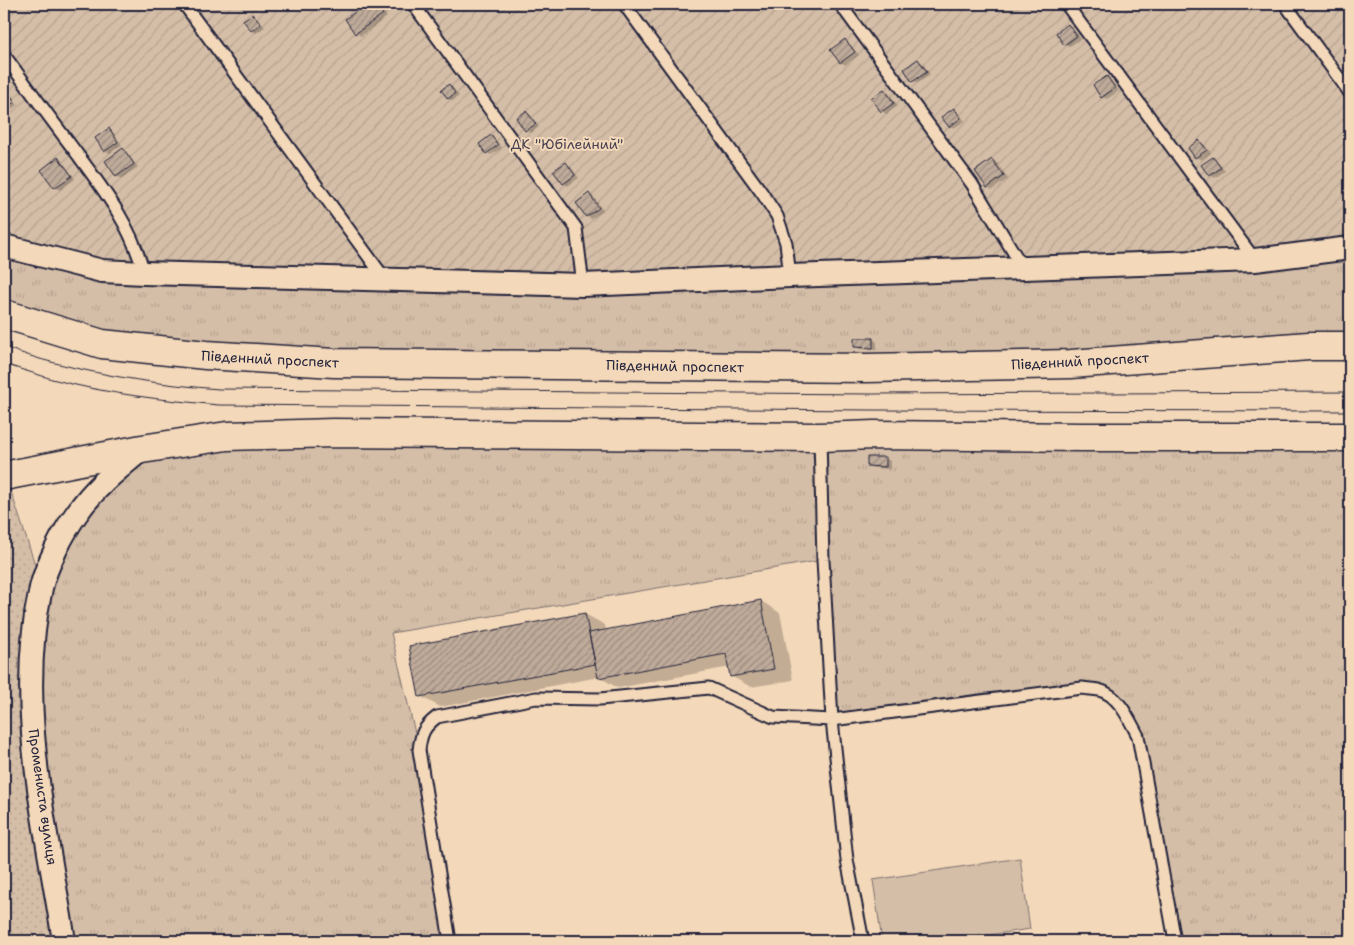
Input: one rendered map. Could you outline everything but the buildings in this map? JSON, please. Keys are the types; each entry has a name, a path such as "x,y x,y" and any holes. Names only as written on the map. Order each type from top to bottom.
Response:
{"main road":[{"name":"Південний проспект","path":"4,314 102,344 206,355 334,363 896,367 1071,364 1309,346 1350,346"},
{"path":"4,476 142,449 227,436 333,433 820,437 874,435 1083,438 1350,437"}],"street":[{"path":"4,246 102,271 144,274 584,285 1255,260 1350,248"},
{"name":"Промениста вулиця","path":"64,941 35,756 30,665 42,586 60,540 77,512 103,481 142,449"}],"lane":[{"path":"184,4 385,279"},
{"path":"413,4 576,228 584,285"},
{"path":"624,4 777,216 786,243 790,276"},
{"path":"840,4 972,184 1023,268"},
{"path":"1066,4 1255,260"},
{"path":"1285,4 1350,93"},
{"path":"4,55 109,197 127,226 139,255 144,274"},
{"path":"820,437 823,560 832,720 847,860 864,941"},
{"path":"450,941 419,750 420,738 426,725 437,717 536,698 600,699 709,688 773,717 832,720 1082,688 1100,691 1112,698 1121,707 1138,736 1175,941"}],"green space":[{"name":"ДК \"Юбілейний\"","path":"4,4 1350,4 1350,248 790,276 144,273 4,246"},
{"path":"4,246 1350,248 1350,346 1071,364 206,355 4,314"},
{"path":"227,436 1350,438 1350,941 1175,941 1129,718 1100,691 832,720 823,560 391,633 419,750 450,941 64,941 30,665 60,540 142,449"},
{"path":"4,476 6,476 42,586 30,665 64,941 4,941"},
{"path":"1020,858 1030,929 947,941 882,941 873,880"}],"tram line":[{"path":"4,347 42,360 75,368 157,383 219,389 870,394 1350,392"},
{"path":"4,364 93,389 156,399 219,405 870,410 1350,411"}]}
